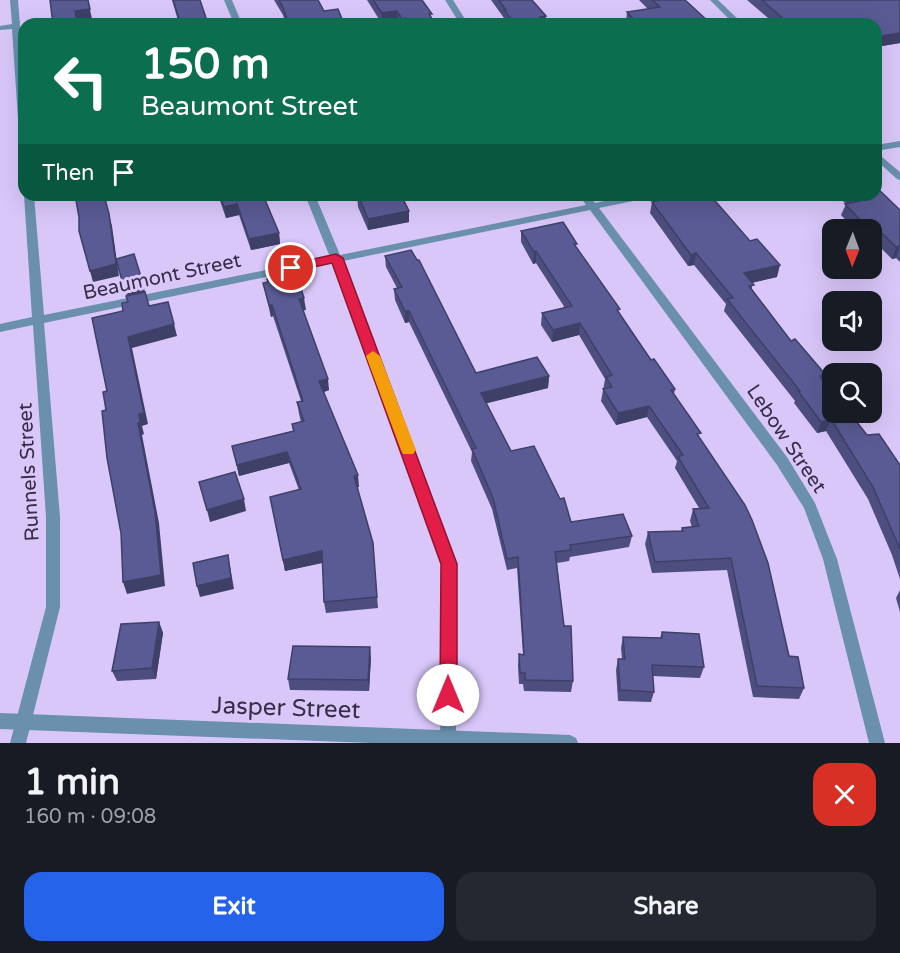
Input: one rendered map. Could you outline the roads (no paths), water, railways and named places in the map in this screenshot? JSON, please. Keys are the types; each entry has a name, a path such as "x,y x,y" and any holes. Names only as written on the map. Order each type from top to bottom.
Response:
{"street":[{"path":"15,0 18,62"},
{"path":"228,0 236,18"},
{"path":"448,0 460,18"},
{"path":"714,0 733,18"},
{"path":"0,28 15,26"},
{"path":"882,147 900,144"},
{"path":"882,160 900,177"},
{"name":"Runnels Street","path":"18,743 53,607 53,518 30,201"},
{"path":"312,201 336,258 449,564 448,741"},
{"name":"Lebow Street","path":"588,201 782,461 810,507 830,559 876,743"},
{"name":"Beaumont Street","path":"0,328 617,201"},
{"name":"Jasper Street","path":"0,721 448,741 570,743"}]}
